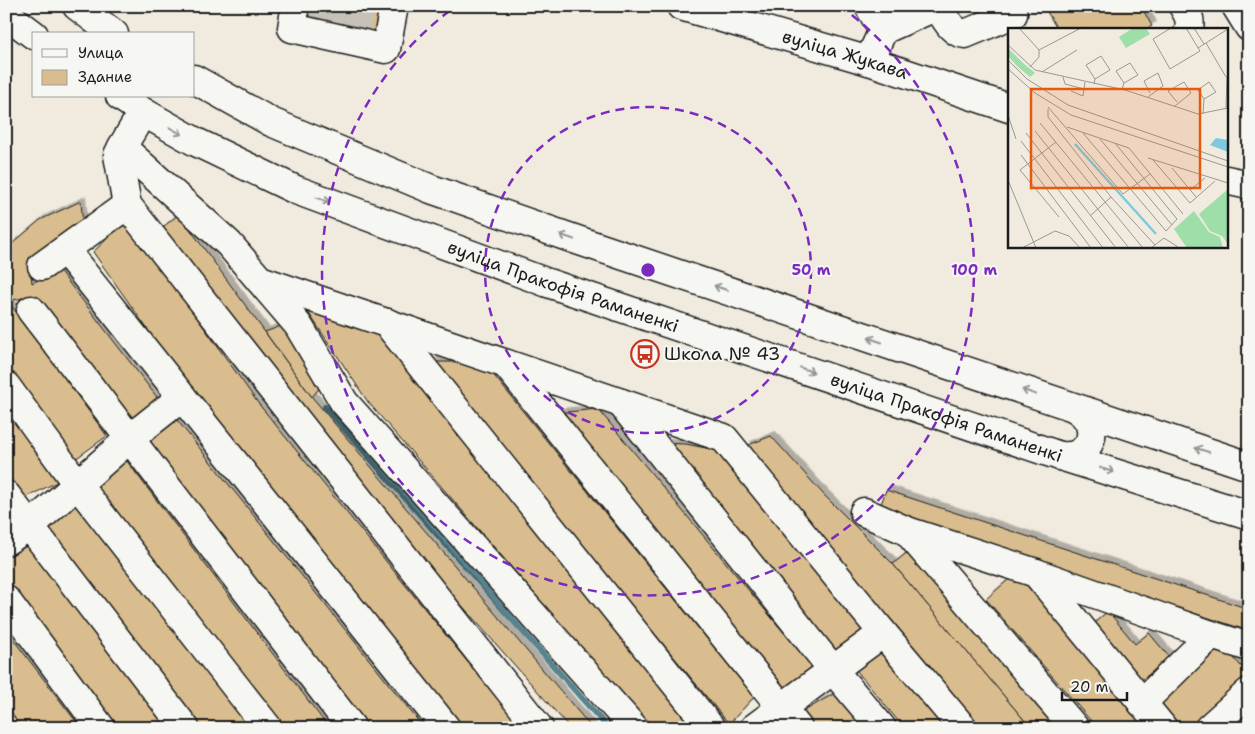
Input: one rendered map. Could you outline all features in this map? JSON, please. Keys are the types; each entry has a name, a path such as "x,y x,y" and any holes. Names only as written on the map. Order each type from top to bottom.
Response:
{"street":[{"path":"77,6 111,32"},
{"name":"вуліца Жукава","path":"681,6 869,61 1008,108"},
{"path":"869,6 884,30"},
{"path":"869,61 884,30 937,6 954,30 964,34 1021,16"},
{"path":"1183,6 1189,15 1189,28"},
{"path":"1236,6 1249,27"},
{"path":"6,14 32,34"},
{"path":"195,80 271,122 431,189 1249,466"},
{"name":"вуліца Пракофія Раманенкі","path":"123,98 143,112 196,142 296,190 548,283 1060,456 1249,515"},
{"path":"143,112 118,155 128,205 539,728"},
{"path":"122,147 229,244 298,325 344,402 634,728"},
{"path":"1228,180 1249,185"},
{"path":"42,266 128,205"},
{"path":"65,250 446,728"},
{"path":"260,280 724,438 963,728"},
{"path":"31,310 352,728"},
{"path":"387,323 711,728"},
{"path":"506,364 790,718"},
{"path":"6,386 77,484 268,728"},
{"path":"6,541 30,526 129,439 182,397"},
{"path":"621,403 833,670 882,728"},
{"path":"1060,456 1068,457 1082,452 1091,439 1091,424 1075,408"},
{"path":"6,495 185,728"},
{"path":"864,512 907,531 1036,573 1249,647"},
{"path":"907,531 1075,728"},
{"path":"1036,573 1163,728"},
{"path":"6,600 102,728"},
{"path":"754,728 790,718 833,670 883,632"},
{"path":"1142,703 1211,635"},
{"path":"1208,728 1249,692"}],"building":[{"path":"284,6 361,6 386,12 381,36 282,14"},
{"path":"1049,6 1141,6 1152,26 1148,28 1056,28 1045,8"},
{"path":"81,201 83,226 29,258 32,283 59,270 160,401 131,421 33,296 8,301 107,436 74,460 6,367 6,249 40,220"},
{"path":"179,214 312,397 592,728 570,728 406,542 163,227"},
{"path":"127,220 258,403 521,728 462,728 180,375 93,252"},
{"path":"304,306 369,319 695,728 651,728 368,402"},
{"path":"284,325 321,386 312,397 265,332"},
{"path":"431,362 483,362 754,697 729,724"},
{"path":"598,409 820,676 792,696 556,413"},
{"path":"6,410 57,482 25,498 6,474"},
{"path":"177,420 424,728 369,728 144,446"},
{"path":"771,436 824,495 893,564 1031,728 982,728 746,446"},
{"path":"663,443 686,444 726,452 867,634 839,658"},
{"path":"123,456 329,728 284,728 92,480"},
{"path":"886,490 1249,609 1249,631 879,510"},
{"path":"74,496 255,728 203,728 43,522"},
{"path":"26,542 169,728 110,728 6,578 6,553"},
{"path":"910,550 1059,728 1031,728 893,564"},
{"path":"1016,573 1150,728 1097,728 986,599"},
{"path":"1108,611 1135,644 1149,633 1170,658 1139,682 1092,625"},
{"path":"6,630 81,728 21,728 6,704"},
{"path":"885,646 950,728 904,728 856,670"},
{"path":"1223,646 1249,675 1249,680 1193,728 1178,728 1157,703"},
{"path":"840,690 871,728 811,728 799,714"},
{"path":"1249,717 1249,728 1235,728"}],"waterway":[{"path":"325,407 608,728"}],"tunnel":[{"path":"315,21 318,6"},
{"path":"334,26 338,6"},
{"path":"355,31 360,6"}],"place":[{"name":"Школа № 43","path":"645,354"}]}
